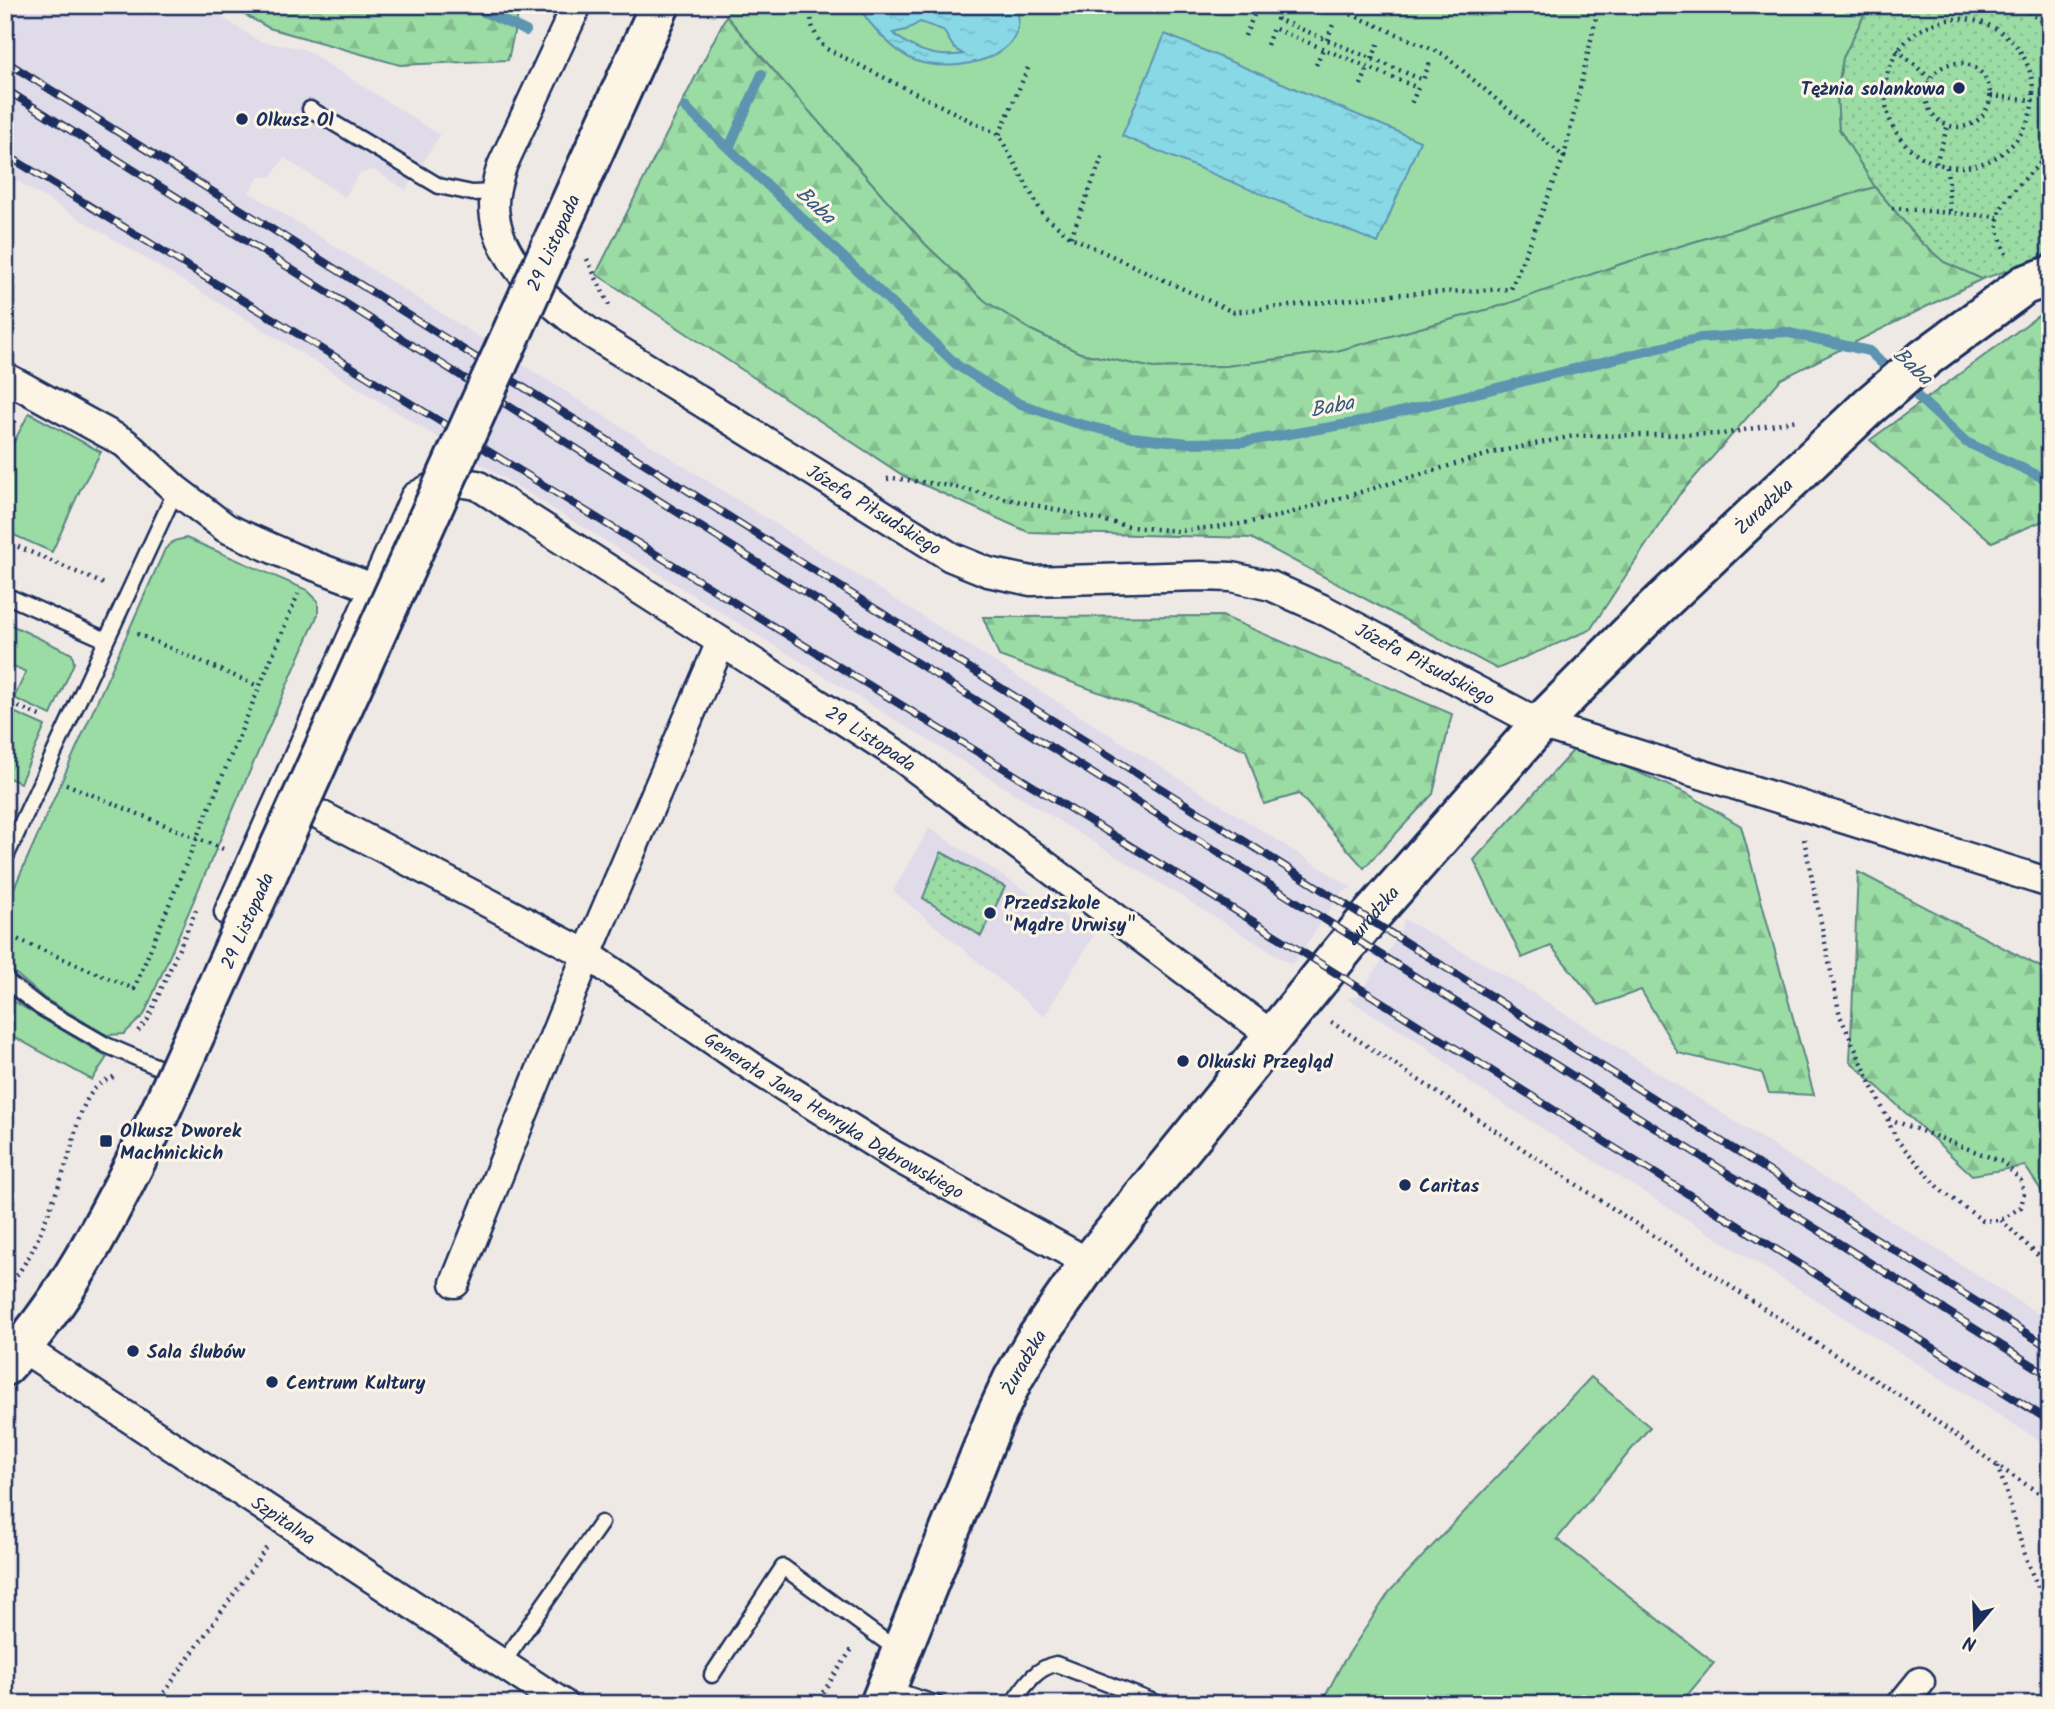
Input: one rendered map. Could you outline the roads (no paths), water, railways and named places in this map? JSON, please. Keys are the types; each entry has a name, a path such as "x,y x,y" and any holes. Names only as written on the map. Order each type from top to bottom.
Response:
{"street":[{"name":"Józefa Piłsudskiego","path":"577,5 502,166 495,192 495,216 499,232 521,271 539,293 561,312 619,352 951,557 988,572 1031,581 1200,576 1232,577 1271,586 1322,609 1540,724 2050,883"},
{"name":"29 Listopada","path":"11,1349 69,1282 117,1200 156,1121 660,5"},
{"name":"Żuradzka","path":"889,1681 975,1464 1013,1379 1036,1339 1089,1263 1367,919 1540,724 1644,619 1869,407 1925,358 2037,281"},
{"path":"5,377 125,443 176,490 226,528 296,559 373,588"},
{"name":"29 Listopada","path":"159,1068 415,497 444,480 477,485 901,757 1274,1037"},
{"path":"455,1283 587,955 721,642"},
{"name":"Generała Jana Henryka Dąbrowskiego","path":"282,795 587,955 751,1066 893,1155 1089,1263"},
{"name":"Szpitalna","path":"11,1349 69,1379 563,1704"},
{"path":"1902,1704 1920,1682"}],"lane":[{"path":"310,109 439,186 472,193 495,192"},
{"path":"5,859 176,490"},
{"path":"5,595 106,640"},
{"path":"6,981 40,1007 106,1045 159,1068"},
{"path":"502,1664 601,1523"},
{"path":"712,1675 783,1567 866,1627 889,1681 937,1704"},
{"path":"1012,1704 1027,1683 1045,1666 1056,1664 1157,1703"}],"water":[{"path":"858,5 1016,5 1018,24 1013,39 1002,50 987,58 969,63 932,65 916,61 900,52 883,38","holes":["920,22 943,30 954,48 963,54 925,52 893,33 906,30"]},
{"path":"1165,34 1420,141 1378,243 1122,136"}],"waterway":[{"name":"Baba","path":"468,5 526,31"},
{"path":"729,148 762,74"},
{"name":"Baba","path":"685,107 958,366 1018,403 1072,422 1132,437 1188,443 1243,442 1354,423 1700,338 1785,332 1869,351 1966,442 2050,481"}],"railway":[{"path":"5,61 2050,1348"},
{"path":"5,89 2050,1376"},
{"path":"5,154 1259,925 2050,1421"}],"place":[{"name":"Tężnia solankowa","path":"1959,88"},
{"name":"Olkusz Ol","path":"242,119"},
{"name":"Przedszkole \"Mądre Urwisy\"","path":"990,913"},
{"name":"Olkuski Przegląd","path":"1183,1061"},
{"name":"Olkusz Dworek Machnickich","path":"106,1141"},
{"name":"Caritas","path":"1405,1185"},
{"name":"Sala ślubów","path":"133,1351"},
{"name":"Centrum Kultury","path":"272,1382"}]}
